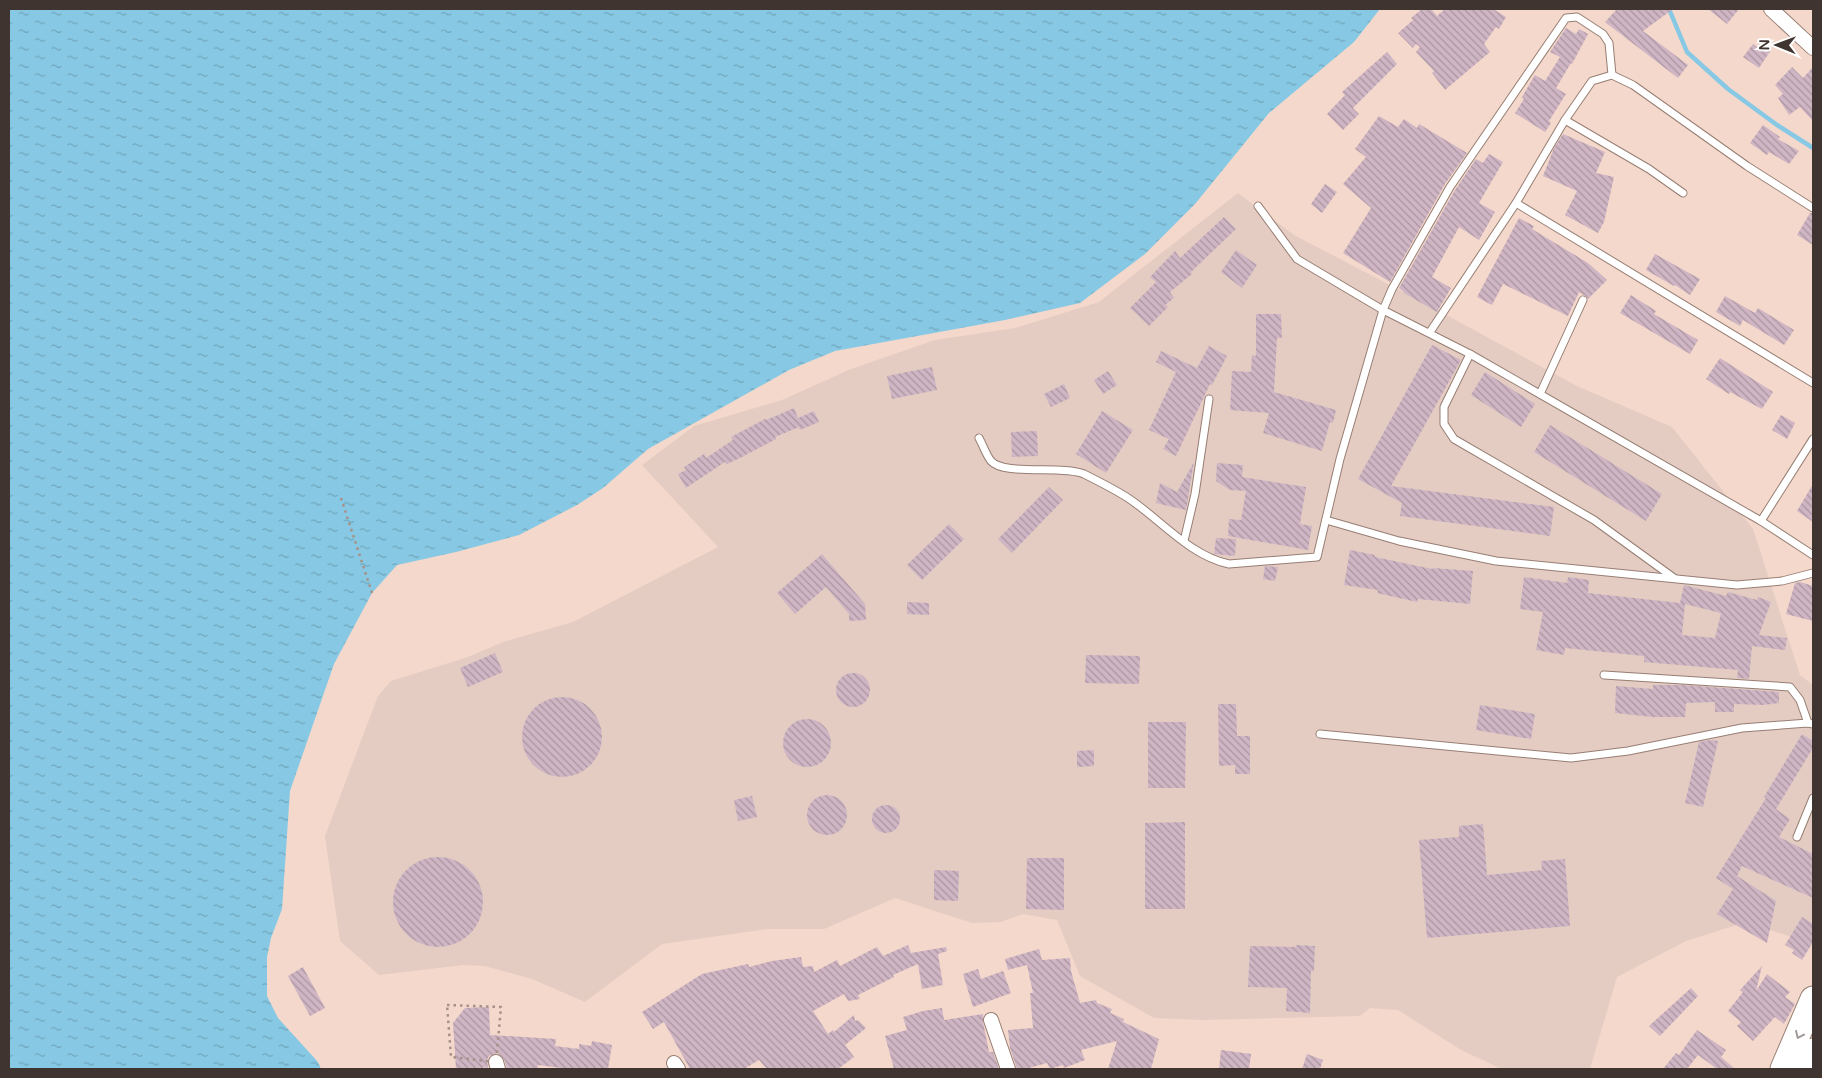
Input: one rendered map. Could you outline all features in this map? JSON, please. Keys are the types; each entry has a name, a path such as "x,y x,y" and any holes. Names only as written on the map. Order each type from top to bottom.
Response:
{"highway":[{"path":"1783,1069 1813,999"},
{"path":"1804,1069 1813,1051"}],"street":[{"path":"1772,9 1813,48"},
{"path":"990,1020 1008,1069"}],"lane":[{"path":"979,438 992,462 1003,468 1072,471 1084,474 1128,498 1184,541 1217,562 1229,564 1317,557 1340,459 1383,310 1392,289 1450,187 1566,18 1578,17 1603,34 1609,43 1612,75"},
{"path":"1430,332 1516,203 1565,120 1592,81 1612,75 1633,85 1747,166 1813,208"},
{"path":"1565,120 1649,168 1683,193"},
{"path":"1516,203 1813,383"},
{"path":"1258,206 1297,259 1383,310 1430,332 1540,394 1760,521 1813,555"},
{"path":"1540,394 1582,300"},
{"path":"1470,354 1444,407 1444,424 1454,439 1594,520 1674,578"},
{"path":"1184,541 1195,494 1209,399"},
{"path":"1760,521 1813,439"},
{"path":"1326,520 1399,541 1496,561 1737,586 1782,580 1813,573"},
{"path":"1320,734 1572,758 1628,751 1742,728 1811,723 1800,700 1790,687 1604,675"},
{"path":"1797,837 1813,798"}],"path":[{"path":"341,498 372,594"},
{"path":"447,1005 501,1007 497,1066 450,1057 447,1005"}],"shaded area":[{"path":"1238,193 1294,235 1577,386 1672,427 1753,529 1800,675 1813,685 1813,944 1746,922 1686,941 1617,977 1590,1069 1502,1069 1461,1050 1398,1010 1370,1008 1360,1016 1202,1020 1154,1018 1080,976 1057,920 1023,914 1001,922 972,923 895,898 824,929 767,929 662,944 585,1002 532,979 485,966 464,965 379,975 340,941 325,836 378,696 391,681 468,657 503,642 573,622 718,547 642,465 694,426 782,400 851,369 935,340 1015,328 1099,302"}],"water":[{"path":"9,9 1380,9 1354,42 1269,113 1195,204 1145,254 1080,303 1005,320 835,351 789,370 648,449 603,488 577,505 519,535 397,565 372,593 334,664 290,791 282,909 271,938 267,957 267,996 278,1018 318,1062 321,1069 9,1069"}],"building":[{"path":"1422,9 1431,9 1437,16 1445,9 1493,9 1506,17 1499,29 1496,27 1484,44 1490,52 1445,90 1432,73 1434,71 1416,52 1420,47 1416,44 1413,48 1398,33"},
{"path":"1617,9 1673,9 1643,31 1688,65 1678,78 1605,22"},
{"path":"1708,9 1739,9 1727,24"},
{"path":"1566,28 1576,34 1579,29 1588,34 1572,64 1556,88 1566,94 1549,121 1551,123 1545,132 1515,113 1535,75 1545,81 1560,57 1550,52"},
{"path":"1761,43 1771,50 1759,68 1743,57 1753,44 1757,47"},
{"path":"1387,52 1397,64 1353,108 1359,114 1343,130 1327,114 1345,95 1342,92"},
{"path":"1792,67 1803,78 1813,67 1813,121 1800,107 1789,115 1778,98 1783,94 1775,85"},
{"path":"1379,116 1398,127 1404,119 1417,128 1419,124 1467,153 1445,184 1390,282 1343,253 1371,208 1343,184 1366,157 1355,149"},
{"path":"1763,125 1780,137 1778,139 1799,151 1789,164 1769,152 1767,155 1750,143"},
{"path":"1563,134 1605,152 1596,173 1614,177 1604,222 1598,233 1565,215 1577,191 1543,176 1554,148"},
{"path":"1489,154 1503,162 1479,203 1495,212 1479,240 1459,227 1432,277 1451,288 1437,312 1404,293 1399,288 1455,190 1476,159 1483,163"},
{"path":"1325,184 1337,192 1322,213 1311,204"},
{"path":"1810,213 1813,213 1813,245 1797,235"},
{"path":"1224,217 1236,229 1191,272 1192,274 1170,292 1174,298 1165,305 1168,307 1149,326 1130,308 1156,282 1150,277 1175,251 1180,258"},
{"path":"1519,218 1534,226 1532,229 1588,263 1607,280 1588,299 1579,292 1568,316 1503,284 1492,305 1477,297"},
{"path":"1236,250 1257,265 1242,288 1221,272"},
{"path":"1655,254 1700,279 1690,295 1646,270"},
{"path":"1631,295 1656,311 1654,314 1698,340 1690,354 1620,313"},
{"path":"1725,296 1755,313 1758,308 1794,330 1784,345 1743,320 1740,326 1716,312"},
{"path":"1256,314 1281,314 1282,338 1277,338 1274,392 1336,410 1333,423 1330,422 1322,451 1263,433 1269,413 1230,410 1232,371 1251,372 1252,355 1256,356"},
{"path":"1432,345 1461,360 1391,486 1554,507 1550,536 1400,516 1402,503 1358,479"},
{"path":"1209,346 1227,356 1212,385 1210,384 1176,456 1163,449 1169,439 1149,430 1176,372 1156,362 1161,351 1197,368"},
{"path":"1720,358 1773,392 1762,409 1730,392 1729,394 1706,379"},
{"path":"932,367 937,390 892,399 887,376"},
{"path":"1108,371 1117,385 1103,394 1094,380"},
{"path":"1485,372 1535,404 1521,427 1471,395"},
{"path":"1064,384 1070,398 1051,407 1044,394"},
{"path":"794,408 798,418 814,411 819,422 800,430 799,427 775,437 776,439 742,457 727,464 725,462 686,488 678,474 686,470 684,467 704,454 706,458 733,440 731,437 765,419"},
{"path":"1102,411 1133,430 1106,473 1076,454"},
{"path":"1781,415 1795,423 1787,439 1772,430"},
{"path":"1550,425 1662,494 1646,521 1534,452"},
{"path":"1037,431 1038,456 1012,457 1011,432"},
{"path":"1194,462 1186,510 1156,503 1160,483 1177,492"},
{"path":"1217,463 1243,465 1242,477 1306,487 1300,524 1312,526 1308,550 1228,536 1229,519 1241,520 1246,491 1230,490 1216,481"},
{"path":"1813,484 1813,522 1797,511"},
{"path":"1049,487 1063,500 1012,553 998,539"},
{"path":"949,524 964,539 922,580 907,565"},
{"path":"1216,538 1236,539 1235,556 1214,554"},
{"path":"1350,550 1432,569 1473,571 1470,604 1418,599 1417,602 1377,593 1378,590 1344,585"},
{"path":"822,554 865,604 866,620 849,621 849,614 826,587 795,614 777,593"},
{"path":"1265,566 1278,567 1275,581 1263,579"},
{"path":"1524,577 1567,583 1568,577 1589,580 1588,593 1680,603 1684,585 1726,596 1728,592 1757,600 1758,597 1771,602 1759,635 1787,638 1785,650 1752,646 1749,679 1737,678 1738,670 1644,662 1644,656 1565,648 1564,655 1536,650 1543,612 1520,609","holes":["1685,604 1721,613 1715,638 1682,635"]},
{"path":"1800,582 1813,586 1813,621 1786,614 1795,583"},
{"path":"907,602 929,603 929,615 907,614"},
{"path":"495,653 503,672 468,687 460,668"},
{"path":"1086,655 1140,656 1139,684 1085,683"},
{"path":"853,673 860,674 865,678 869,683 869,697 865,702 860,706 853,707 846,706 841,702 837,697 836,690 837,683 841,678 846,674"},
{"path":"1653,685 1683,685 1779,692 1779,703 1763,705 1734,704 1734,712 1715,712 1715,702 1686,703 1685,717 1653,717 1615,713 1616,686 1653,689"},
{"path":"554,697 570,697 584,703 596,715 602,729 602,745 596,759 584,771 570,777 554,777 540,771 528,759 522,745 522,729 528,715 540,703"},
{"path":"1218,704 1236,704 1237,736 1250,736 1250,774 1235,774 1235,765 1219,766"},
{"path":"1480,705 1535,714 1531,739 1476,730"},
{"path":"802,719 812,719 824,726 831,738 831,748 824,760 812,767 802,767 794,763 787,756 783,748 783,738 787,730 794,723"},
{"path":"1148,722 1186,722 1185,788 1148,788"},
{"path":"1802,734 1813,741 1813,748 1776,809 1790,819 1779,837 1813,854 1813,898 1742,866 1737,876 1776,901 1767,943 1717,914 1733,889 1716,878 1766,798 1764,797"},
{"path":"1718,741 1703,807 1685,803 1699,742"},
{"path":"1094,750 1094,766 1077,767 1077,751"},
{"path":"823,795 831,795 838,798 844,804 847,815 844,826 838,832 831,835 823,835 816,832 810,826 807,819 807,811 810,804 816,798"},
{"path":"752,796 757,817 738,821 734,800"},
{"path":"886,805 896,809 900,819 896,829 886,833 876,829 872,819 876,809"},
{"path":"1185,822 1185,909 1145,909 1145,823"},
{"path":"1483,824 1487,875 1542,870 1541,861 1565,859 1570,926 1427,938 1419,840 1459,837 1459,826"},
{"path":"429,857 447,857 463,864 476,877 483,893 483,911 476,927 463,940 447,947 429,947 413,940 400,927 393,911 393,893 400,877 413,864"},
{"path":"1027,858 1064,858 1064,910 1026,909"},
{"path":"934,870 959,871 958,901 934,900"},
{"path":"1802,917 1813,924 1813,942 1802,960 1792,953 1794,950 1785,945"},
{"path":"908,945 911,953 946,947 947,951 938,954 943,985 922,989 918,964 893,975 894,977 858,995 860,999 848,1001 844,994 813,1011 828,1034 833,1030 834,1032 854,1015 855,1021 858,1020 866,1028 845,1045 854,1057 838,1069 767,1069 759,1060 744,1069 690,1069 664,1022 653,1029 642,1012 702,974 748,964 749,967 772,961 801,957 803,967 813,966 814,972 837,960 840,966 877,947 883,956"},
{"path":"1296,945 1315,946 1314,971 1311,971 1310,1013 1286,1011 1287,988 1248,987 1250,946 1296,947"},
{"path":"1039,949 1042,960 1070,958 1071,971 1080,1003 1096,1000 1097,1003 1112,1009 1110,1013 1124,1019 1123,1022 1159,1039 1151,1069 1108,1069 1117,1041 1081,1050 1085,1060 1064,1068 1063,1065 1050,1069 1047,1063 1025,1069 1017,1069 1010,1048 1008,1030 1033,1028 1030,993 1033,993 1027,965 1008,970 1005,959"},
{"path":"1762,966 1756,991 1767,974 1790,992 1785,997 1795,1004 1784,1024 1775,1017 1753,1041 1737,1026 1741,1022 1728,1011 1743,992 1740,990"},
{"path":"303,967 325,1008 310,1016 288,976"},
{"path":"978,969 981,979 1003,971 1011,993 973,1007 963,974"},
{"path":"1691,988 1698,996 1660,1036 1649,1026"},
{"path":"489,1007 490,1035 556,1039 555,1046 579,1049 579,1044 591,1046 592,1041 612,1045 608,1069 569,1069 538,1065 538,1069 507,1069 504,1059 498,1053 489,1056 487,1060 488,1068 456,1069 453,1023 465,1008"},
{"path":"942,1008 944,1020 983,1014 989,1052 993,1052 999,1069 894,1069 885,1036 907,1030 903,1017"},
{"path":"1697,1030 1726,1050 1721,1057 1735,1069 1717,1069 1698,1055 1687,1069 1663,1069 1676,1053 1679,1055"},
{"path":"1221,1050 1251,1054 1249,1069 1219,1069"},
{"path":"1307,1054 1323,1060 1320,1069 1302,1069"}],"waterway":[{"path":"1669,9 1687,52 1728,89 1777,125 1813,148"}]}
